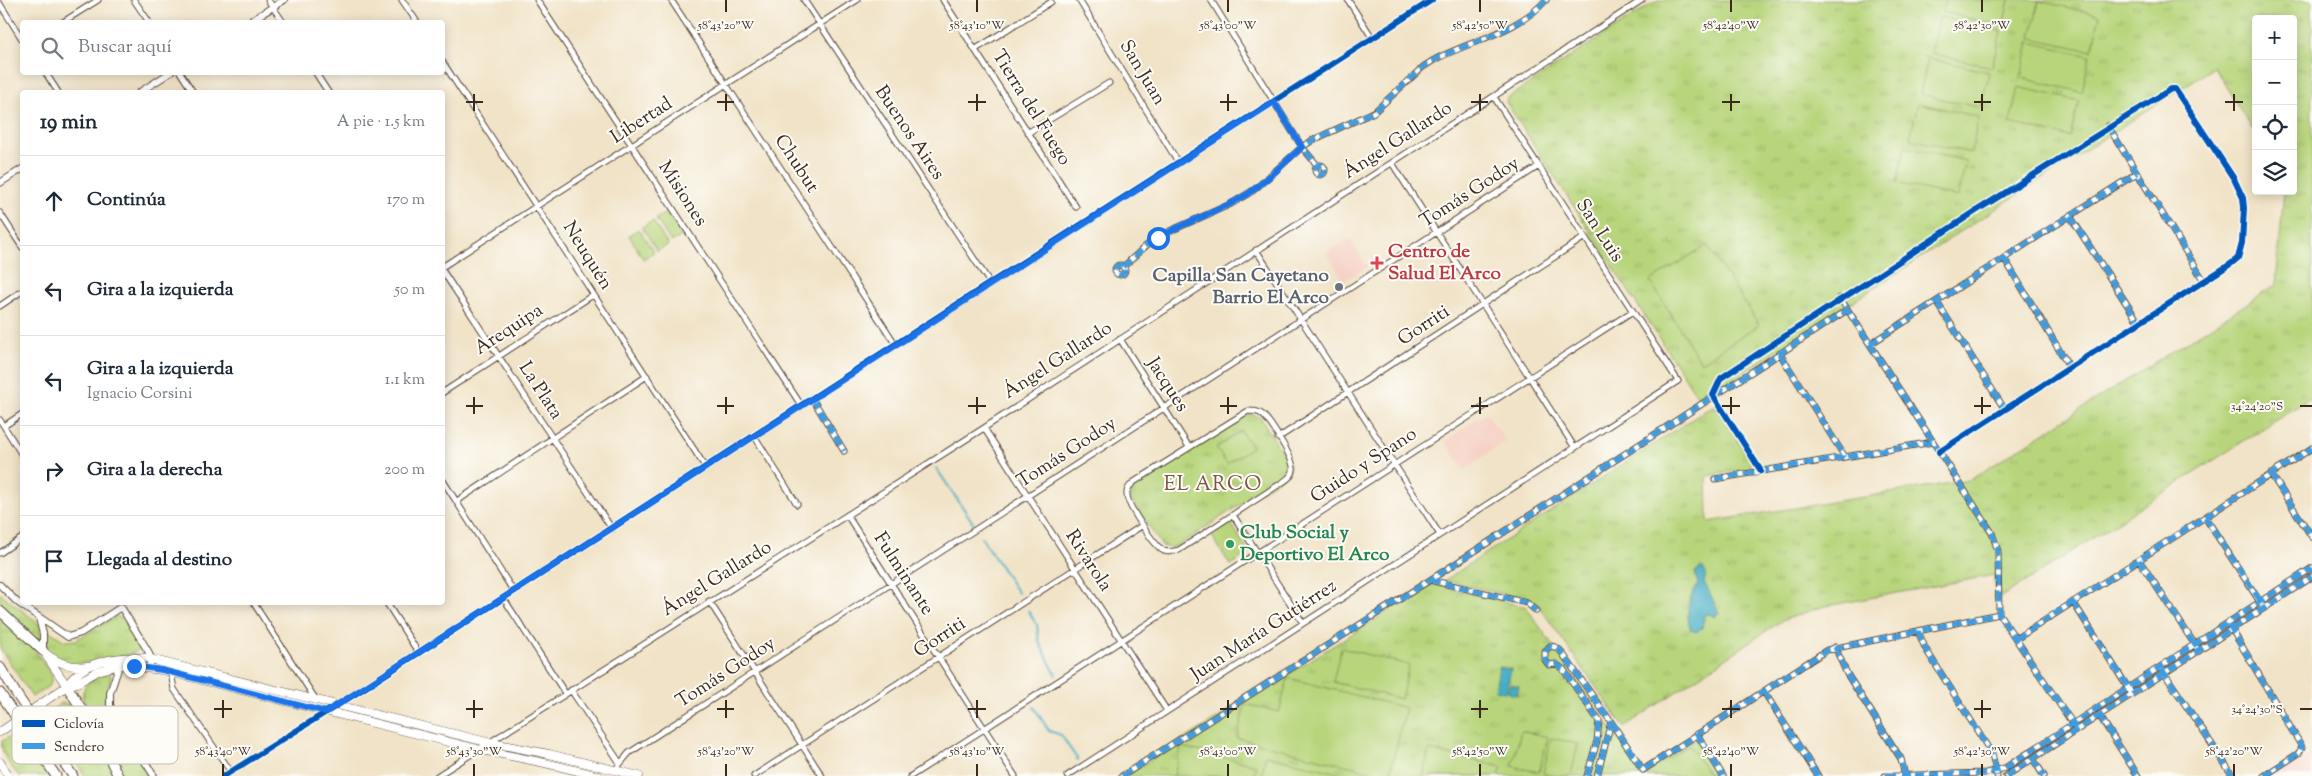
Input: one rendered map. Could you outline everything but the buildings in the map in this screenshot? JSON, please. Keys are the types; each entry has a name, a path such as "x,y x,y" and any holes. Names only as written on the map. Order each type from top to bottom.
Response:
{"highway":[{"path":"0,611 43,651"},
{"path":"0,667 25,706"},
{"path":"67,686 80,706"},
{"path":"0,693 12,711"},
{"path":"48,764 56,776"},
{"path":"65,764 73,776"},
{"path":"112,764 118,776"}],"main road":[{"path":"43,651 55,661 71,666 120,661 150,663 316,700 487,742 618,766 640,776"},
{"path":"43,651 67,686"},
{"path":"38,706 67,686 77,683 120,661"},
{"path":"150,663 171,673 477,749 598,776"},
{"path":"67,686 72,678 94,664"},
{"path":"0,732 12,724"},
{"path":"0,762 8,776"}],"street":[{"path":"66,20 98,0"},
{"path":"134,0 148,20"},
{"path":"268,0 282,20"},
{"path":"252,20 284,0"},
{"path":"402,0 416,20"},
{"name":"Misiones","path":"537,0 801,405"},
{"name":"Chubut","path":"671,0 896,345"},
{"name":"Buenos Aires","path":"804,0 990,282"},
{"name":"Libertad","path":"445,267 857,0"},
{"name":"Tierra del Fuego","path":"943,0 1076,207"},
{"name":"San Juan","path":"1079,0 1178,162"},
{"path":"1211,0 1302,147 1317,165"},
{"path":"1348,0 1373,39"},
{"path":"224,776 337,706 896,345 990,282 1432,0"},
{"path":"1124,267 1147,246 1170,231 1231,204 1254,190 1302,147 1313,140 1374,112 1423,67 1458,48 1511,25 1525,17 1546,0"},
{"name":"Ángel Gallardo","path":"437,776 487,742 984,428 1642,0"},
{"path":"976,49 1051,2"},
{"path":"0,4 20,35"},
{"name":"Neuquén","path":"445,66 706,468"},
{"path":"47,75 57,90"},
{"path":"143,90 166,75"},
{"path":"182,75 192,90"},
{"path":"317,75 327,90"},
{"path":"1028,132 1109,83"},
{"path":"1761,472 1714,397 1713,391 1721,378 1840,298 2108,126 2175,88 2234,179 2243,198 2241,251 2232,263 1940,452"},
{"name":"San Luis","path":"1494,98 1678,381"},
{"path":"2108,126 2204,281"},
{"path":"1392,163 1575,448"},
{"name":"Tomás Godoy","path":"618,766 629,754 1539,166"},
{"path":"0,183 20,170"},
{"path":"1870,344 2137,173"},
{"path":"0,213 20,244"},
{"path":"2070,216 2138,324"},
{"name":"Gorriti","path":"1278,438 1484,305 1585,237"},
{"path":"1256,250 1440,535"},
{"path":"2004,258 2070,368"},
{"name":"La Plata","path":"445,274 612,529"},
{"path":"0,306 20,292"},
{"name":"Arequipa","path":"445,391 593,294"},
{"path":"1840,298 1988,527 1996,543 1998,556 1999,614 2077,730"},
{"path":"1937,302 2005,410"},
{"path":"1122,776 1430,580 1847,310"},
{"name":"Guido y Spano","path":"911,776 1632,311"},
{"name":"Jacques","path":"1120,340 1189,447"},
{"path":"1780,354 1846,457"},
{"path":"457,501 647,376"},
{"name":"Juan María Gutiérrez","path":"1067,776 1678,381"},
{"path":"812,398 844,451"},
{"path":"1248,411 1257,411 1264,416 1278,438 1292,460 1294,470 1292,475 1179,550 1170,552 1159,548 1126,496 1128,488 1134,482 1248,411"},
{"path":"4,426 20,415"},
{"path":"0,420 20,451"},
{"name":"Rivarola","path":"984,428 1167,711"},
{"path":"754,437 797,504"},
{"path":"1715,479 1933,442"},
{"path":"2016,639 2312,448"},
{"path":"2272,474 2312,537"},
{"path":"445,484 514,592"},
{"name":"Fulminante","path":"847,515 1016,776"},
{"path":"1233,515 1303,623"},
{"path":"2205,517 2264,608"},
{"name":"Gorriti","path":"754,776 1143,524"},
{"path":"0,553 20,539"},
{"path":"2139,560 2199,651"},
{"path":"1885,776 1997,774 2312,568"},
{"path":"2006,776 2312,577"},
{"path":"1430,580 1527,603 1536,611"},
{"path":"0,585 20,603"},
{"path":"504,598 565,693"},
{"path":"709,601 822,776"},
{"path":"2073,602 2132,694"},
{"path":"22,605 68,636 81,633 120,605 145,645 150,663"},
{"path":"255,605 316,700 326,712"},
{"path":"388,605 418,652"},
{"path":"1587,776 1599,721 1563,669 1556,664 1547,664 1544,657 1546,649 1552,646 1560,650 1643,770 1835,647 1999,614"},
{"path":"39,618 43,634 43,651"},
{"path":"2228,623 2302,747 2299,753 2264,776"},
{"path":"1918,631 1925,648 1992,754 1997,774"},
{"path":"1835,647 1847,674 1901,759 1905,775"},
{"path":"110,706 110,693 120,661"},
{"path":"2160,667 2233,776"},
{"path":"171,673 174,689 231,772"},
{"path":"571,690 618,766"},
{"path":"1764,692 1818,776"},
{"path":"2099,716 2138,776"},
{"path":"1597,776 1611,722"},
{"path":"1697,734 1723,776"},
{"path":"2033,759 2044,776"},
{"path":"146,764 154,776"}],"shaded area":[{"path":"1349,239 1368,267 1344,281 1326,252"},
{"path":"1486,413 1506,441 1464,470 1445,441"},
{"path":"2312,753 2312,776 2277,776"}],"green space":[{"path":"1658,0 2312,0 2312,397 1995,601 1994,575 1821,607 1781,621 1624,727 1536,602 1445,580 1714,405 1752,462 1749,469 1707,476 1708,522 1970,480 2276,285 2284,195 2297,195 2297,15 2252,15 2252,129 2214,67 1700,401 1506,102 1507,98"},
{"path":"1945,0 2009,0 2003,26 1942,12"},
{"path":"2039,1 2100,15 2092,51 2031,38"},
{"path":"1940,17 2001,31 1992,67 1931,53"},
{"path":"2029,42 2090,56 2082,92 2021,78"},
{"path":"1928,58 1989,72 1981,108 1920,94"},
{"path":"2018,87 2079,101 2070,137 2010,123"},
{"path":"1918,103 1979,117 1971,153 1910,139"},
{"path":"1905,147 1966,161 1958,197 1897,183"},
{"path":"667,212 682,236 671,242 656,219"},
{"path":"653,221 668,245 657,251 642,227"},
{"path":"639,229 654,252 643,259 629,235"},
{"path":"1707,245 1759,325 1701,362 1650,281"},
{"path":"1251,414 1260,417 1288,461 1290,465 1288,473 1179,545 1171,548 1162,546 1131,499 1131,488 1240,418"},
{"path":"1241,431 1252,447 1227,464 1216,448"},
{"name":"Club Social y Deportivo El Arco","path":"1231,523 1249,553 1230,565 1212,536"},
{"path":"1432,584 1526,607 1642,773 1695,739 1719,776 1125,776"},
{"path":"0,593 39,624 41,639 39,642 0,605"},
{"path":"0,615 32,646 52,676 50,685 32,697 0,648"},
{"path":"116,616 125,621 133,630 139,641 139,650 131,654 71,664 51,654 47,649 46,629 65,641 76,640"},
{"path":"1341,648 1409,665 1401,699 1333,682"},
{"path":"108,672 111,676 106,696 107,706 86,706 83,697 84,690 88,683 102,673"},
{"path":"1288,678 1406,708 1389,776 1237,738 1245,704 1279,712"},
{"path":"62,703 73,706 58,706"},
{"path":"1521,731 1548,737 1539,772 1512,766"},
{"path":"12,735 12,764 42,764 50,776 19,776 4,755 2,741"},
{"path":"1551,738 1578,744 1571,776 1554,776 1543,773"},
{"path":"1689,745 1710,776 1642,776"},
{"path":"1181,747 1256,765 1254,776 1174,776"},
{"path":"1429,750 1502,767 1499,776 1423,776"},
{"path":"1266,755 1350,776 1261,776"},
{"path":"77,764 109,764 115,776 85,776"},
{"path":"117,764 142,764 150,776 122,776"}],"water":[{"path":"1702,567 1706,573 1704,583 1719,612 1715,617 1709,614 1704,615 1702,628 1696,632 1691,630 1689,624 1688,606 1692,594 1698,585 1695,572"},
{"path":"1499,667 1511,669 1507,689 1509,690 1510,684 1519,686 1517,695 1495,690"}],"waterway":[{"path":"936,468 974,524"},
{"path":"981,537 1018,593"},
{"path":"1028,611 1037,625 1039,641 1056,675"},
{"path":"1034,707 1049,731 1061,735 1078,760"}],"marked path":[{"path":"1123,267 1147,245 1170,231 1231,204 1254,190 1302,147 1313,140 1374,112 1423,67 1434,60 1508,28 1535,11 1546,0"},
{"path":"1274,101 1302,147 1317,165"},
{"path":"2108,126 2204,281"},
{"path":"1318,165 1322,165 1325,170 1324,174 1318,175 1315,172 1315,168 1318,165"},
{"path":"1870,344 2137,173"},
{"path":"2070,216 2139,323"},
{"path":"2004,258 2070,368"},
{"path":"1118,265 1122,265 1125,270 1124,274 1118,275 1115,272 1115,268 1118,265"},
{"path":"1937,302 2005,410"},
{"path":"1845,306 1992,533 1998,551 1999,614 2077,730"},
{"path":"1122,776 1430,580 1847,310"},
{"path":"1780,354 1845,457"},
{"path":"812,398 844,451"},
{"path":"1715,479 1933,442"},
{"path":"2016,639 2312,448"},
{"path":"2271,474 2312,537"},
{"path":"2205,517 2263,605"},
{"path":"2139,560 2198,650"},
{"path":"1885,776 1986,773 2005,768 2312,568"},
{"path":"2006,776 2312,577"},
{"path":"1430,580 1527,603 1536,611"},
{"path":"2073,602 2130,690"},
{"path":"1611,722 1643,770 1827,650 1999,614"},
{"path":"2229,625 2302,747 2299,753 2264,776"},
{"path":"1918,631 1925,648 1992,754 1997,776"},
{"path":"1587,776 1597,741 1599,721 1563,669 1556,664 1549,665 1545,660 1545,651 1550,646 1560,650 1611,722 1597,776"},
{"path":"1835,647 1847,674 1901,759 1905,776"},
{"path":"2162,669 2233,776"},
{"path":"1764,692 1818,776"},
{"path":"2099,715 2138,776"},
{"path":"1697,734 1723,776"},
{"path":"2033,759 2044,776"}],"cycle path":[{"path":"224,776 355,694 990,283 1432,0"},
{"path":"1761,471 1713,395 1721,378 1979,209 2171,89 2175,89 2234,179 2243,198 2242,243 2238,258 1939,452"}],"place":[{"name":"Centro de Salud El Arco","path":"1377,263"},
{"name":"Capilla San Cayetano Barrio El Arco","path":"1339,287"},
{"name":"Club Social y Deportivo El Arco","path":"1230,544"}],"district":[{"name":"EL ARCO","path":"1213,485"}],"route":[{"path":"134,666 162,670 326,712 754,437 990,282 1274,102 1302,147 1262,184 1247,194 1231,204 1200,216 1158,238"}]}
